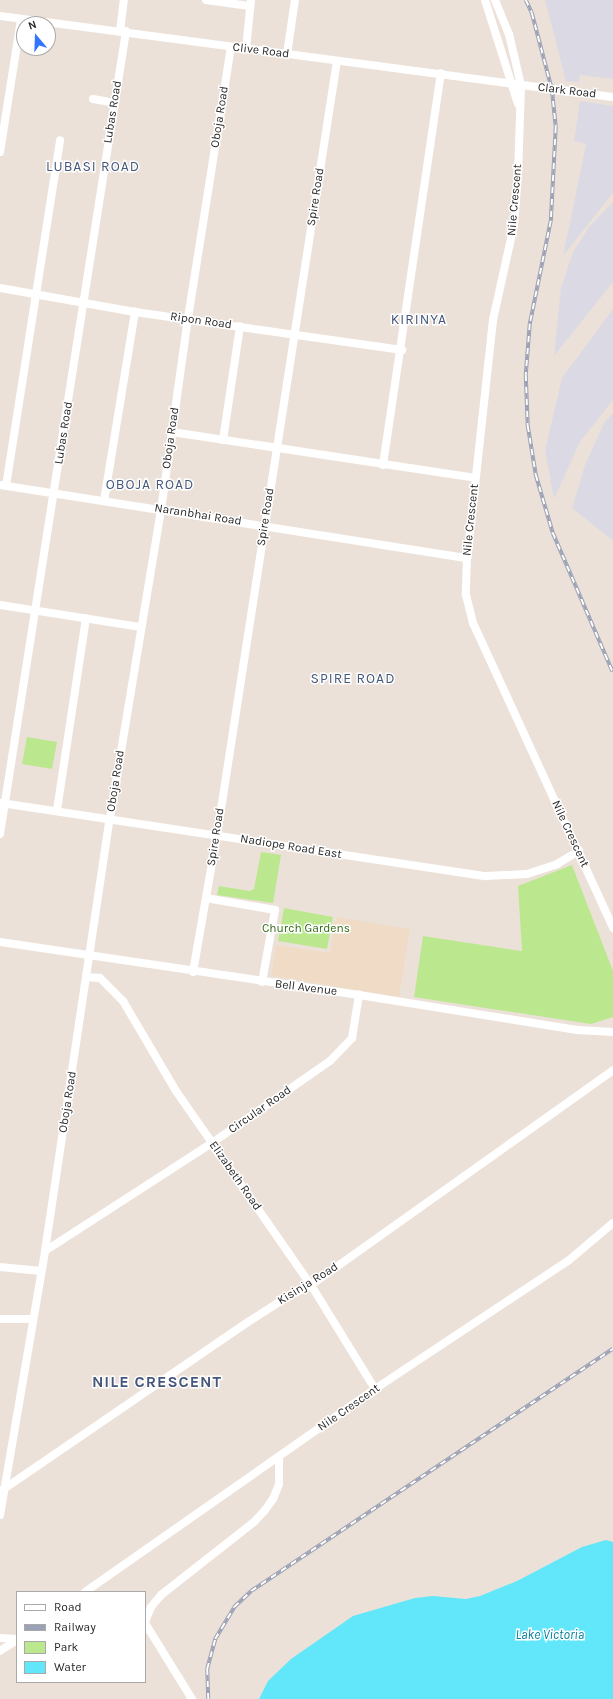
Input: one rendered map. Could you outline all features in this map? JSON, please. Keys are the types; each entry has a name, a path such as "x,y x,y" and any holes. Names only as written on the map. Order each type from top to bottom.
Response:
{"street":[{"name":"Lubas Road","path":"0,834 2,803 85,303 115,103 123,31 124,0"},
{"path":"206,0 250,3 246,49"},
{"path":"287,54 295,0"},
{"path":"485,0 519,106"},
{"path":"495,0 509,34 522,85"},
{"name":"Clive Road","path":"0,16 16,18"},
{"name":"Clive Road","path":"56,23 337,61 441,73 522,85"},
{"name":"Oboja Road","path":"0,1515 2,1491 45,1251 110,818 161,510 188,318 231,47"},
{"path":"0,152 16,51"},
{"name":"Spire Road","path":"193,972 216,835 337,61"},
{"path":"384,465 402,350 441,73"},
{"name":"Clark Road","path":"522,85 613,97"},
{"name":"Nile Crescent","path":"522,85 519,106 518,174 514,225 493,320 467,558 466,595 473,623 613,928"},
{"path":"93,99 115,103"},
{"path":"3,485 60,140"},
{"name":"Ripon Road","path":"0,288 135,312 188,318 402,350"},
{"path":"104,501 135,312"},
{"path":"223,440 240,326"},
{"path":"172,432 476,478"},
{"name":"Naranbhai Road","path":"3,485 467,558"},
{"path":"0,605 141,627"},
{"path":"57,810 86,618"},
{"name":"Nadiope Road East","path":"2,803 500,877 522,875 544,869 579,852"},
{"path":"206,898 275,910 262,982"},
{"name":"Bell Avenue","path":"0,942 193,972 359,995 577,1030 613,1032"},
{"name":"Elizabeth Road","path":"86,977 100,978 123,1001 176,1091 311,1285 375,1389"},
{"name":"Circular Road","path":"45,1251 212,1143 330,1061 344,1048 355,1030 359,995"},
{"name":"Kisinja Road","path":"2,1491 248,1322 290,1295 311,1285 613,1070"},
{"name":"Nile Crescent","path":"86,1591 375,1389 568,1261 613,1223"},
{"path":"0,1267 41,1271"},
{"path":"0,1318 32,1319"},
{"path":"146,1620 151,1607 161,1595 254,1522 265,1510 279,1484 279,1456"},
{"path":"146,1624 192,1699"},
{"path":"0,1638 16,1639"},
{"path":"0,1651 16,1640"}],"shaded area":[{"path":"545,0 613,0 613,79 580,75 579,82 566,81"},
{"path":"580,101 613,106 613,193 563,256 586,144 574,141"},
{"path":"613,202 613,282 554,356 561,288 573,252 589,227"},
{"path":"613,309 613,400 580,442 554,499 545,450 562,378"},
{"path":"613,413 613,541 572,508 585,465 604,423"},
{"path":"336,917 410,929 399,997 271,976 276,945 330,953"}],"green space":[{"path":"27,737 57,742 52,769 22,764"},
{"path":"261,852 281,855 273,903 217,895 219,886 250,891 254,889"},
{"path":"572,865 613,971 613,1017 591,1024 414,997 423,936 522,951 518,886"},
{"name":"Church Gardens","path":"284,908 333,917 327,949 278,941"}],"water":[{"name":"Lake Victoria","path":"606,1540 613,1542 613,1699 259,1699 268,1681 291,1659 353,1616 415,1598 433,1596 466,1599 480,1596 517,1581 582,1547"}],"railway":[{"path":"526,0 532,13 552,89 556,127 551,221 530,324 526,375 528,426 536,475 553,533 613,672"},
{"path":"208,1699 207,1669 215,1639 234,1607 251,1591 613,1349"}],"district":[{"name":"LUBASI ROAD","path":"93,167"},
{"name":"KIRINYA","path":"419,320"},
{"name":"OBOJA ROAD","path":"150,485"},
{"name":"SPIRE ROAD","path":"353,679"},
{"name":"NILE CRESCENT","path":"157,1382"}]}
